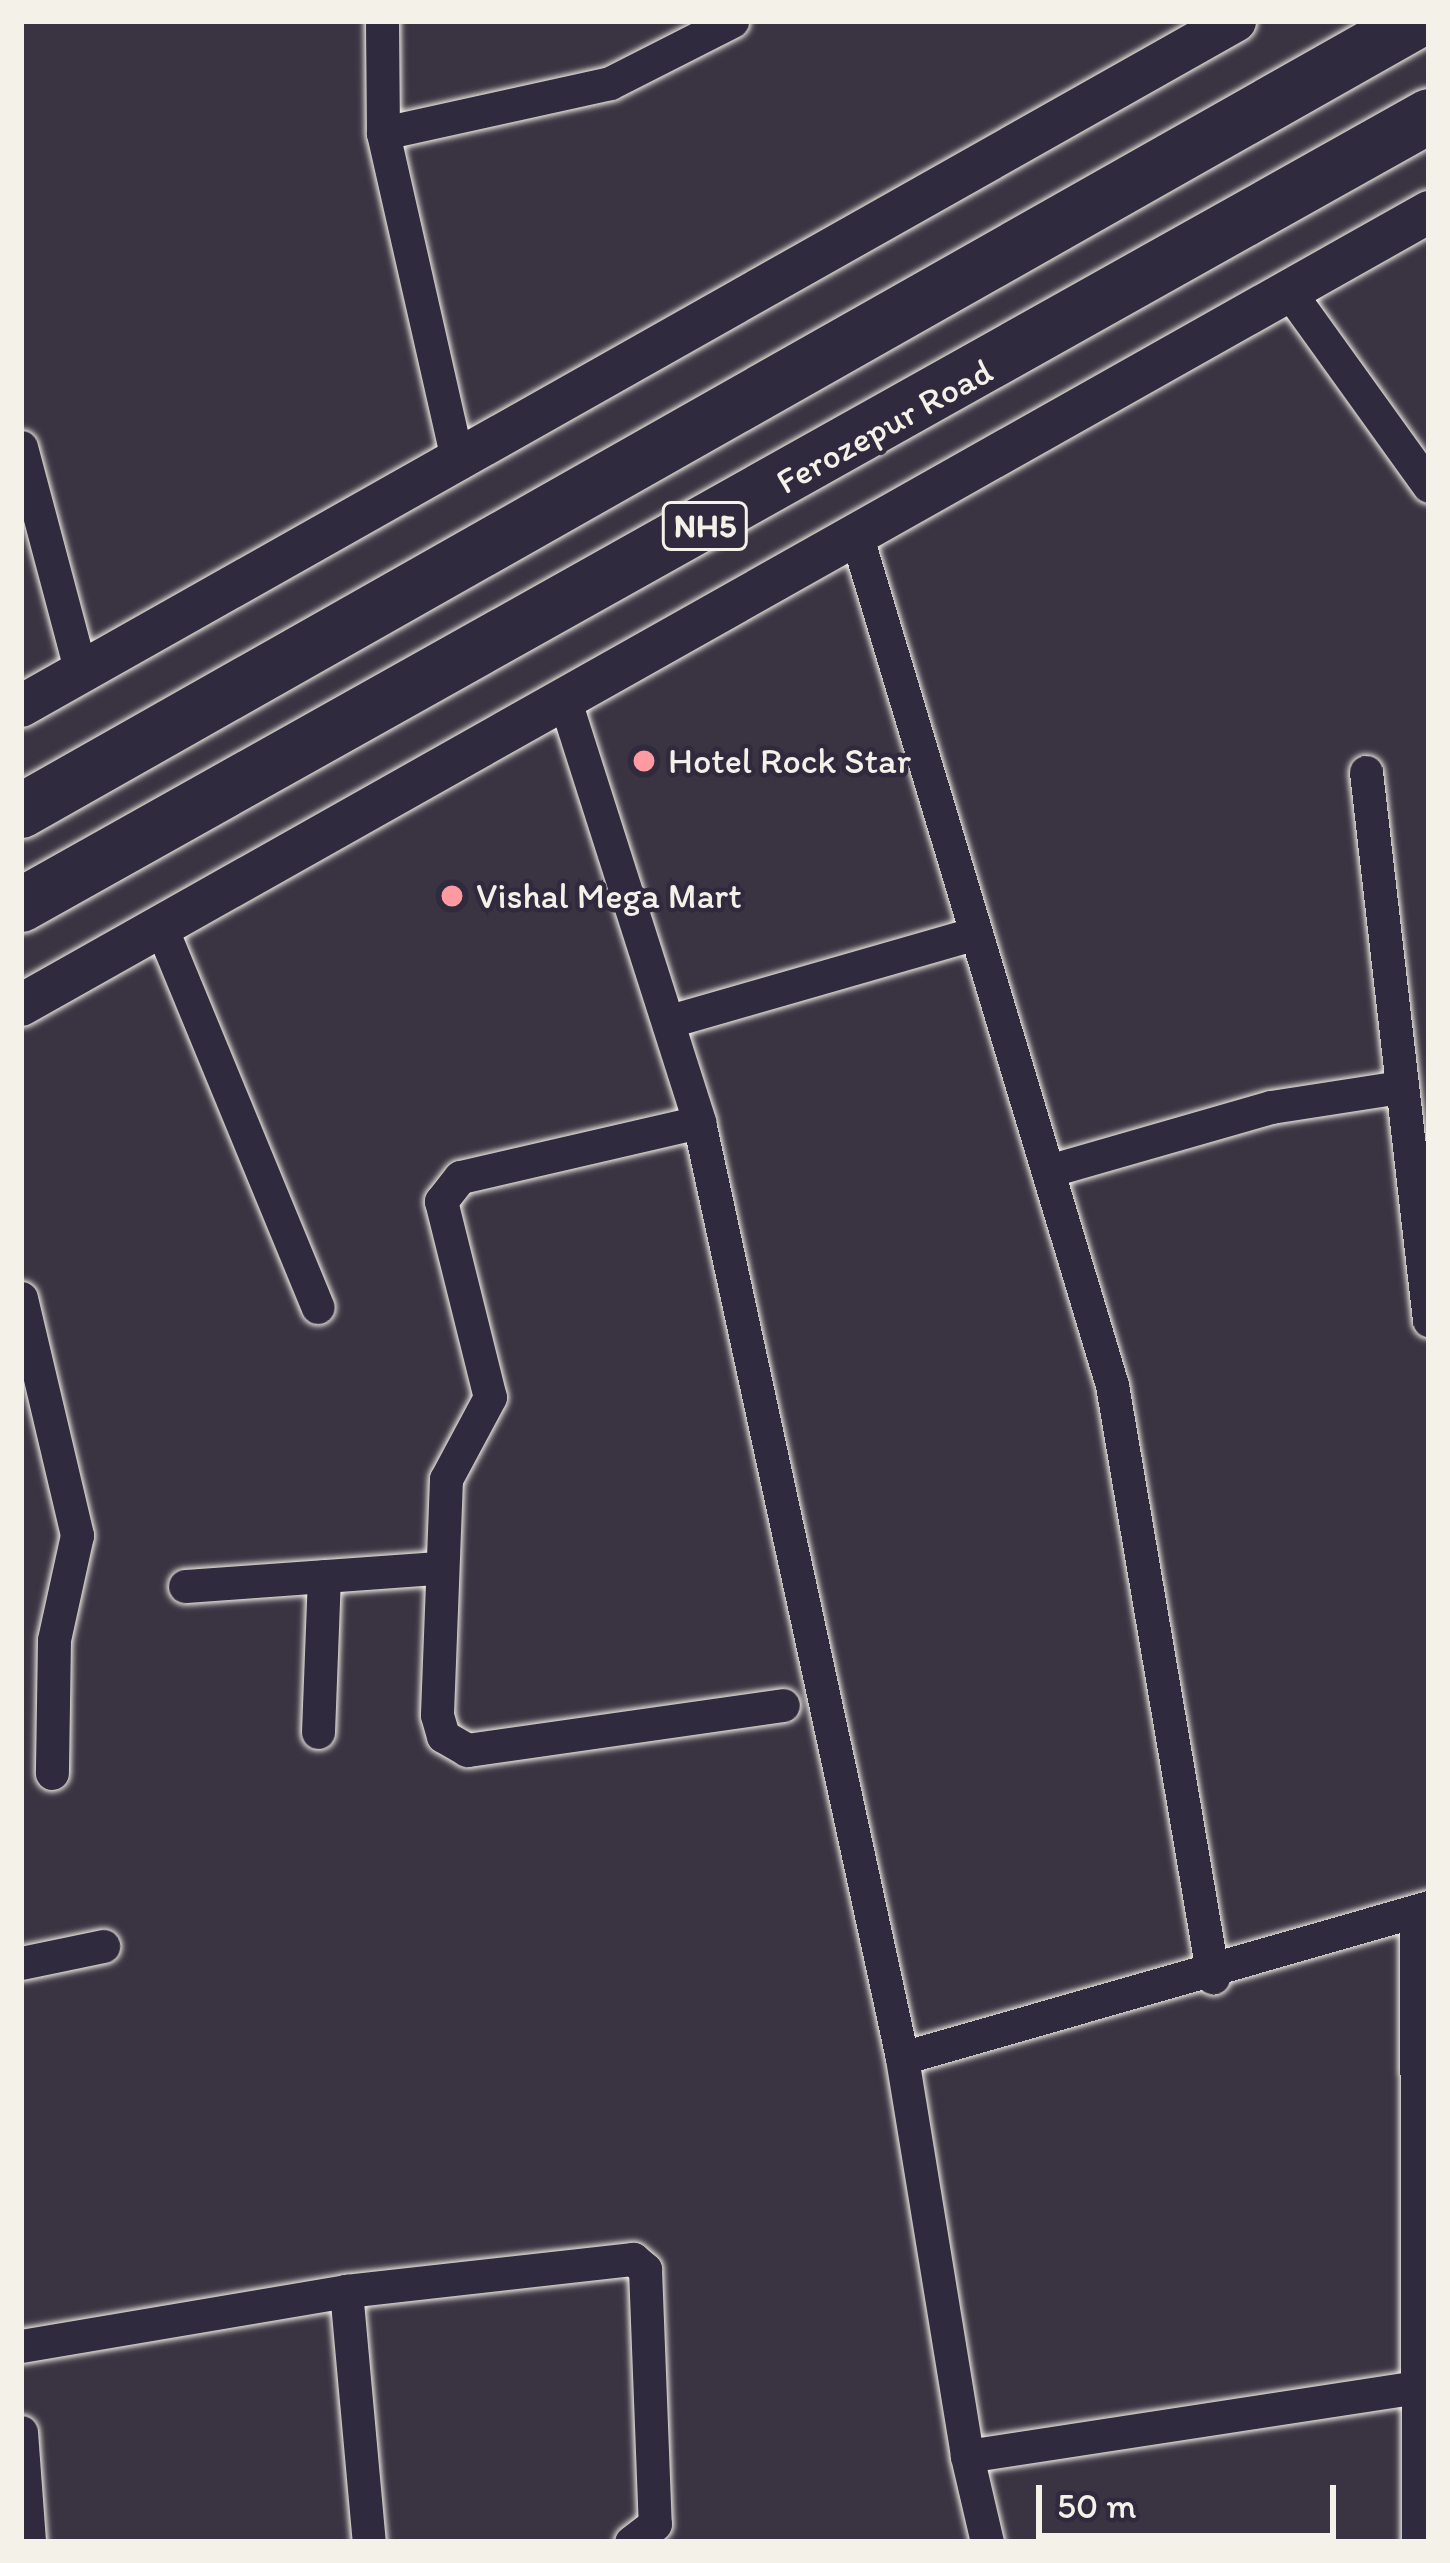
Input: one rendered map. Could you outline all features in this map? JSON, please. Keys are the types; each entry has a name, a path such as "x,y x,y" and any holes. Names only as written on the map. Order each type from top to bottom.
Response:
{"highway":[{"name":"NH5","path":"21,811 1418,21"},
{"name":"Ferozepur Road","path":"21,905 1407,128"}],"street":[{"path":"382,21 383,133 458,464"},
{"path":"383,133 610,83 732,21"},
{"path":"21,706 458,464 1235,21"},
{"path":"21,1005 1429,212"},
{"path":"1288,290 1429,487"},
{"path":"21,447 80,672"},
{"path":"856,534 974,934 1055,1169 1112,1385 1213,1977"},
{"path":"565,701 673,1020 699,1122 902,2058 967,2456 987,2542"},
{"path":"1366,772 1394,1088 1429,1320"},
{"path":"161,927 318,1307"},
{"path":"673,1020 974,934"},
{"path":"1055,1169 1271,1107 1394,1088"},
{"path":"699,1122 449,1188 438,1214 490,1397 453,1457 435,1568 437,1714 452,1745 497,1749 783,1705"},
{"path":"21,1298 77,1534 54,1640 52,1773"},
{"path":"185,1586 435,1568"},
{"path":"318,1732 325,1576"},
{"path":"902,2058 1213,1977 1423,1910 1418,2542"},
{"path":"21,1963 104,1946"},
{"path":"21,2346 346,2290 640,2264 655,2524 631,2542"},
{"path":"346,2290 370,2542"},
{"path":"967,2456 1417,2387"},
{"path":"21,2432 28,2542"}],"place":[{"name":"Hotel Rock Star","path":"644,761"},
{"name":"Vishal Mega Mart","path":"452,896"}]}
